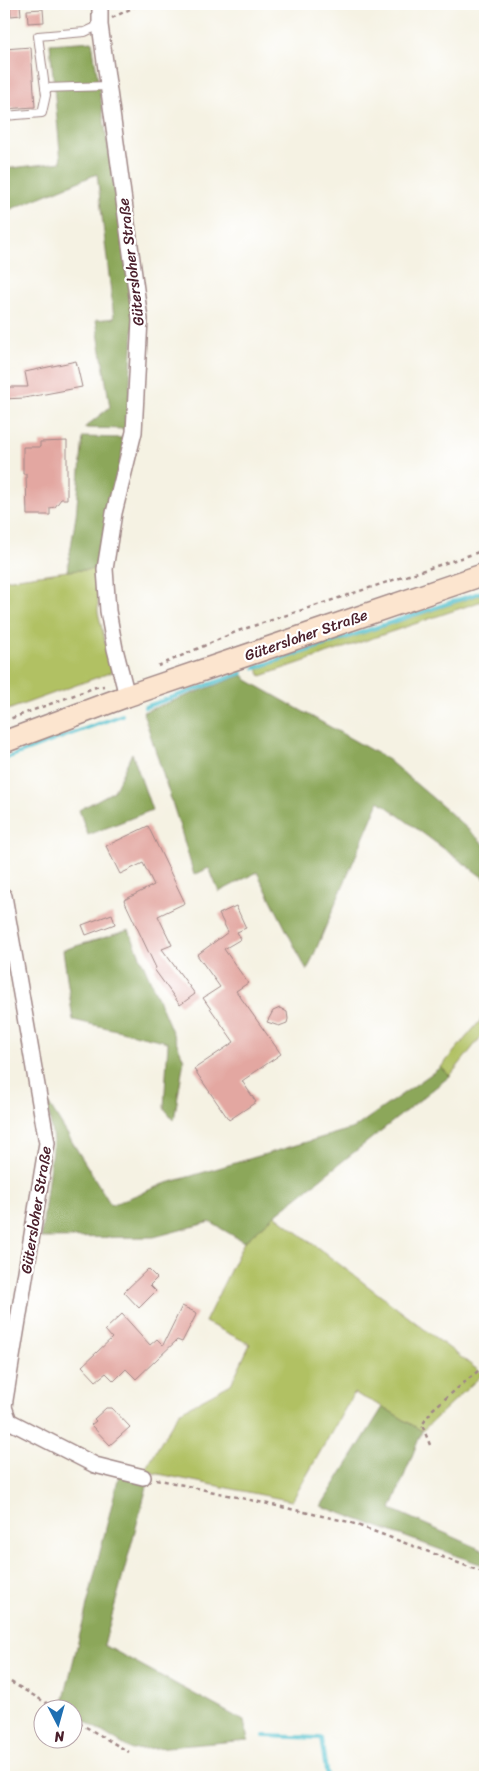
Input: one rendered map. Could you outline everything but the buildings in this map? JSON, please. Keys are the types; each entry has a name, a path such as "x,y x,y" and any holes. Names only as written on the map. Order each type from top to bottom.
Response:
{"main road":[{"name":"Gütersloher Straße","path":"4,742 125,688 485,574"}],"street":[{"name":"Gütersloher Straße","path":"100,4 100,25 140,319 134,432 114,513 105,570 110,621 125,688"},
{"name":"Gütersloher Straße","path":"4,896 8,947 47,1143 4,1406 9,1421 87,1461 95,1465 143,1477"}],"lane":[{"path":"4,116 42,113 46,94 38,36 85,32 100,25"},
{"path":"45,88 108,86"}],"path":[{"path":"100,25 140,4"},
{"path":"156,667 238,631 485,550"},
{"path":"4,721 96,687 125,688"},
{"path":"430,1445 422,1426 433,1409 485,1365"},
{"path":"143,1477 349,1522 485,1573"},
{"path":"4,1678 39,1698"},
{"path":"82,1725 129,1752"}],"green space":[{"path":"92,41 134,318 127,429 84,428 110,407 96,320 114,318 97,174 4,212 4,169 61,162 50,44"},
{"path":"83,437 125,438 98,569 67,571 76,516"},
{"path":"98,569 98,612 112,672 5,711 4,580 67,571"},
{"path":"485,593 485,600 261,676 257,669"},
{"path":"243,675 247,680 387,759 485,845 485,879 379,801 307,971 257,872 219,892 209,868 194,875 143,712"},
{"path":"132,753 152,810 88,835 79,810 114,791"},
{"path":"129,930 184,1060 174,1120 164,1108 168,1042 73,1020 63,950"},
{"path":"485,1015 485,1032 450,1076 441,1067"},
{"path":"441,1067 450,1076 275,1215 244,1242 210,1222 154,1237 41,1238 53,1141 47,1101 111,1205 164,1184 354,1128"},
{"path":"275,1215 483,1374 422,1431 383,1407 354,1393 292,1501 144,1471 179,1412 231,1384 250,1344 205,1322 244,1242"},
{"path":"383,1407 422,1431 391,1509 485,1551 485,1566 321,1506"},
{"path":"119,1475 148,1483 104,1645 244,1721 248,1740 132,1750 82,1719 82,1698 64,1698"}],"waterway":[{"path":"255,668 485,591"},
{"path":"145,707 242,673"},
{"path":"4,759 122,715"},
{"path":"264,1736 321,1738 327,1777"}]}
